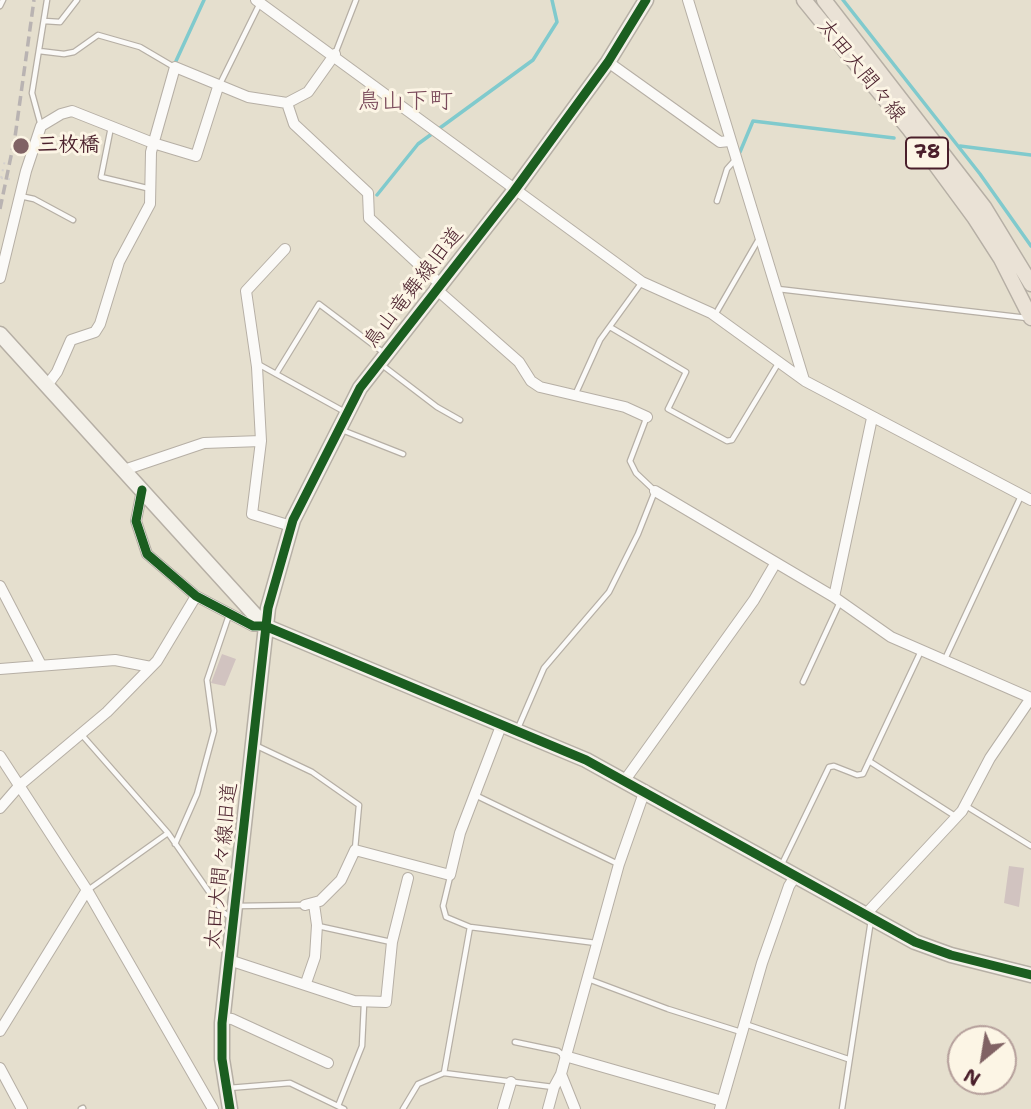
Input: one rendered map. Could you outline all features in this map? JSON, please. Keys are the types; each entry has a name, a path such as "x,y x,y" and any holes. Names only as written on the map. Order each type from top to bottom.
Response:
{"main road":[{"name":"太田大間々線","path":"804,0 910,130 974,217 1001,259 1031,318"},
{"name":"太田大間々線","path":"824,0 984,207 1031,284"}],"street":[{"name":"鳥山竜舞線旧道","path":"265,626 291,526 346,412 382,358 514,191 608,62 646,0"},
{"path":"688,0 804,381"},
{"path":"258,1 335,54 514,191 642,282 715,315 804,381 1026,498"},
{"path":"48,384 57,372 71,340 95,332 100,324 119,262 150,204 153,144 174,67 248,97 287,103 308,92 335,54"},
{"path":"608,62 720,142 729,141"},
{"path":"0,278 19,196 41,126 72,111 153,144 192,156 199,154 218,87"},
{"path":"287,103 294,124 368,192 369,218 519,362 531,380 540,387 625,408 647,417"},
{"path":"285,249 246,291 256,363 261,441 252,514 291,526"},
{"path":"0,334 265,626"},
{"path":"837,599 872,418"},
{"path":"124,470 204,443 261,441"},
{"path":"142,490 136,521 147,554 196,596 253,626 265,626 516,733 561,748 645,790 915,942 951,955 1031,975"},
{"path":"655,491 837,599 891,637 1031,698 990,758 965,806 869,916"},
{"path":"625,780 754,600 775,564"},
{"path":"0,586 41,666"},
{"path":"0,808 20,785 82,735 151,667 196,596"},
{"name":"太田大間々線旧道","path":"226,1103 222,1018 265,626"},
{"path":"0,668 115,660 151,667"},
{"path":"306,983 315,957 317,925 310,905 341,880 355,850 450,875 460,833 501,726"},
{"path":"0,756 87,890 213,1109"},
{"path":"548,1109 561,1074 619,864 645,790"},
{"path":"565,1056 721,1105 762,963 789,886 796,875"},
{"path":"229,960 364,1004 386,1002 391,942 408,878"},
{"path":"0,1031 87,890"},
{"path":"222,1018 232,1019 328,1063"},
{"path":"0,1068 22,1109"},
{"path":"561,1074 575,1109"},
{"path":"503,1109 511,1082"}],"lane":[{"path":"0,6 3,0"},
{"path":"41,126 33,93 47,0"},
{"path":"44,22 60,22 77,0"},
{"path":"335,54 356,0"},
{"path":"218,87 258,1"},
{"path":"39,51 64,54 74,52 98,35 140,47 174,67"},
{"path":"111,125 101,177 152,189"},
{"path":"718,201 727,169 735,160"},
{"path":"19,196 34,199 73,220"},
{"path":"715,315 760,237"},
{"path":"574,397 600,340 642,282"},
{"path":"778,289 1031,318"},
{"path":"276,374 319,304 437,407 460,419"},
{"path":"611,327 687,372 668,410 727,441 732,440 780,361"},
{"path":"256,363 346,412"},
{"path":"516,733 544,668 609,592 621,573 655,491 636,473 630,461 647,417"},
{"path":"338,429 403,454"},
{"path":"944,660 1026,498"},
{"path":"803,682 837,599"},
{"path":"175,844 197,794 214,730 207,680 230,612"},
{"path":"780,866 830,767 857,775 863,774 921,651"},
{"path":"82,735 168,833 223,912 310,905"},
{"path":"252,744 312,772 359,805 355,850"},
{"path":"869,761 956,817"},
{"path":"475,795 619,864"},
{"path":"965,806 1031,846"},
{"path":"87,890 168,833"},
{"path":"408,878 412,864"},
{"path":"450,875 443,906 446,917 470,928 597,943"},
{"path":"842,1109 869,916"},
{"path":"317,925 391,942"},
{"path":"444,1073 470,928"},
{"path":"588,979 668,1009 848,1059"},
{"path":"226,1103 290,1083 341,1108 362,1046 364,1004"},
{"path":"515,1042 558,1051 565,1056"},
{"path":"403,1109 418,1084 444,1073 554,1087"}],"path":[{"path":"5,160 1,178 15,180"}],"building":[{"path":"19,144 28,145 27,152 18,150"},
{"path":"222,654 236,659 225,686 211,683"},
{"path":"1009,866 1024,868 1019,907 1004,903"}],"waterway":[{"path":"176,61 204,0"},
{"path":"377,195 418,144 533,60 557,22 552,0"},
{"path":"843,0 980,174 1031,246"},
{"path":"740,152 753,121 894,138"},
{"path":"960,146 1031,155"}],"railway":[{"path":"0,209 15,137 34,0"}],"cycle path":[{"path":"230,1109 222,1059 222,1023 268,608 293,520 360,388 514,191 608,62 646,0"},
{"path":"142,490 136,521 147,554 196,596 253,626 265,626 586,760 915,942 951,955 1031,975"}],"place":[{"name":"三枚橋","path":"21,146"}],"district":[{"name":"鳥山下町","path":"405,102"}]}
